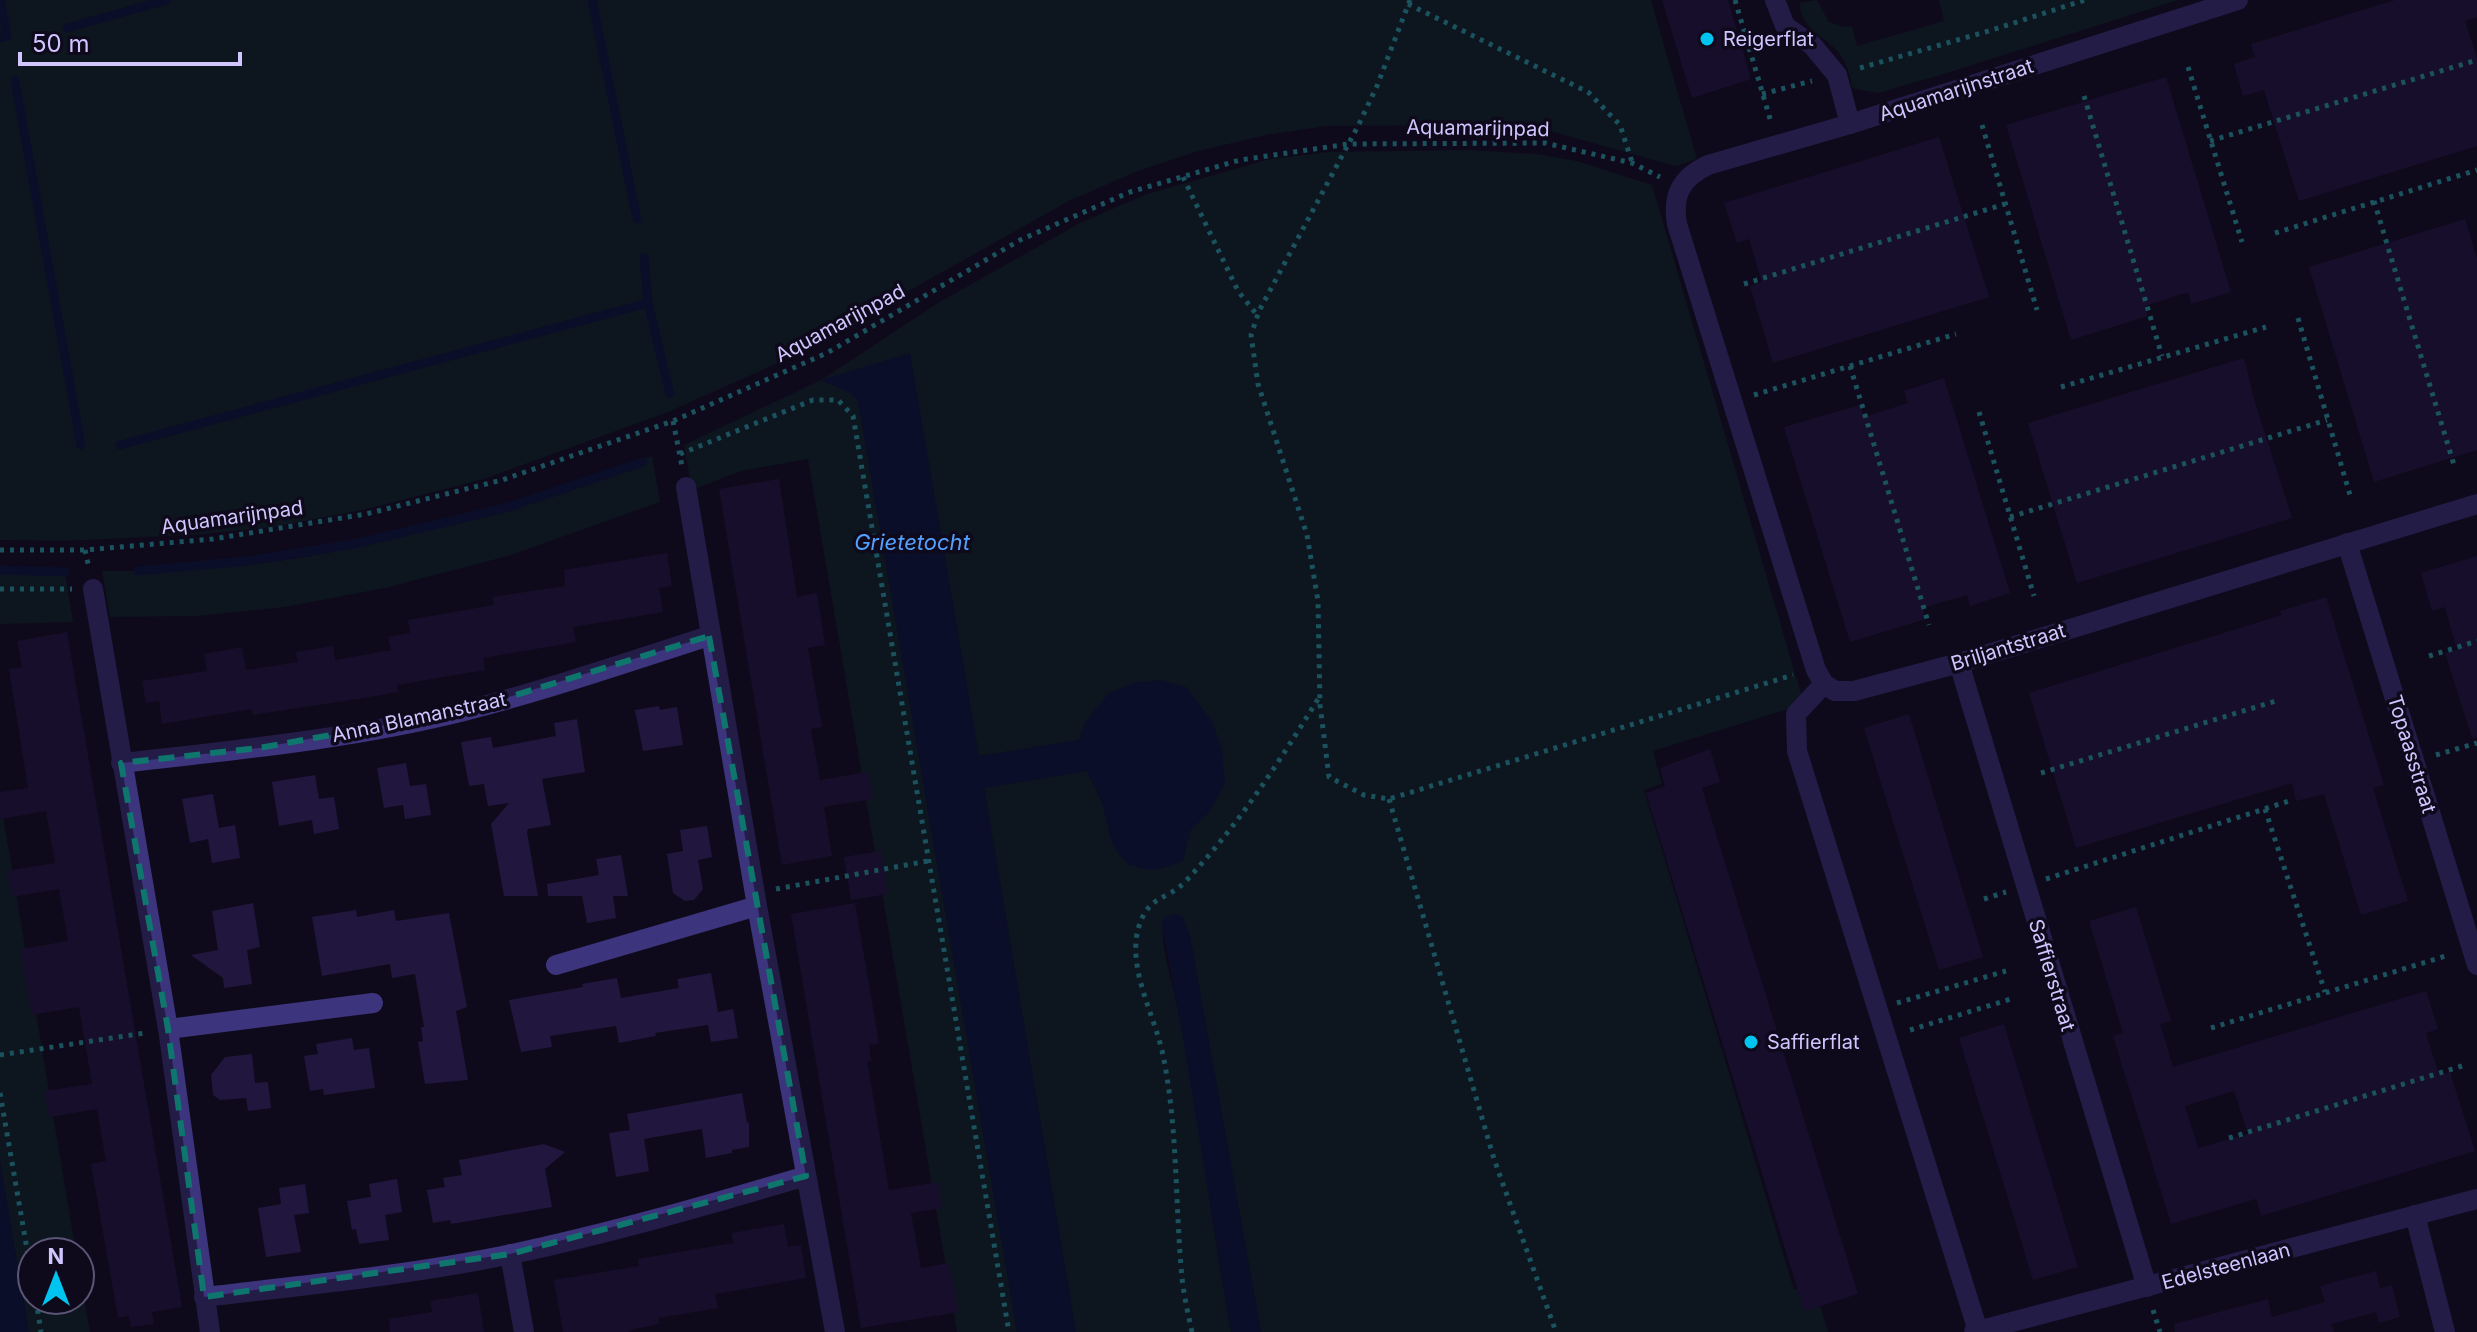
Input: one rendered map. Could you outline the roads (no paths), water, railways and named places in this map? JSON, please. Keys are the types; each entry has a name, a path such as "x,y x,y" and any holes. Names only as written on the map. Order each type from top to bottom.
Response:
{"street":[{"path":"1775,0 1785,26 1812,45 1837,75 1850,124"},
{"name":"Aquamarijnstraat","path":"1820,677 1677,224 1674,205 1680,189 1690,173 1708,165 1850,124 2238,0"},
{"path":"686,487 709,636 835,1332"},
{"name":"Briljantstraat","path":"1820,677 1835,691 1854,691 1959,663 2477,504"},
{"name":"Topaasstraat","path":"2347,543 2474,956"},
{"path":"93,589 168,1029 210,1332"},
{"name":"Anna Blamanstraat","path":"121,763 259,748 350,734 463,711 575,680 709,636"},
{"name":"Saffierstraat","path":"1959,663 2149,1295"},
{"path":"1820,677 1796,714 1797,751 1976,1331"},
{"path":"556,965 756,900"},
{"path":"168,1029 373,1003"},
{"path":"204,1297 357,1279 510,1254 665,1217 806,1176"},
{"name":"Edelsteenlaan","path":"1976,1331 2149,1295 2477,1199"},
{"path":"2415,1215 2445,1332"},
{"path":"510,1254 524,1332"}],"water":[{"name":"Grietetocht","path":"910,353 979,756 1079,740 1086,721 1109,693 1136,682 1161,680 1186,687 1212,721 1222,749 1225,783 1211,810 1190,831 1183,860 1163,868 1134,866 1119,854 1111,839 1101,800 1087,771 984,788 1076,1332 1017,1332 858,401 850,393 821,380"},
{"path":"1175,914 1183,917 1190,936 1261,1332 1231,1332 1162,925 1165,917"},
{"path":"0,1162 16,1256 16,1316 26,1316 29,1332 0,1332"}],"waterway":[{"path":"0,0 7,36 0,38"},
{"path":"67,28 167,0"},
{"path":"592,0 637,219"},
{"path":"15,81 81,445"},
{"path":"644,258 648,303 670,394"},
{"path":"120,445 648,303"},
{"path":"138,571 247,561 354,544 509,507 643,462"},
{"path":"0,570 65,572"}],"place":[{"name":"Reigerflat","path":"1707,39"},
{"name":"Saffierflat","path":"1751,1042"}]}
